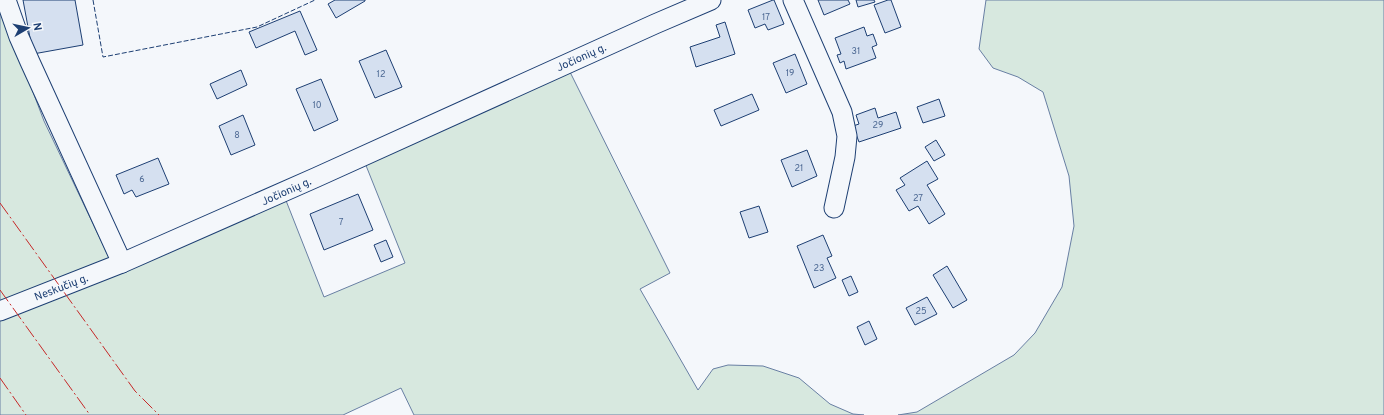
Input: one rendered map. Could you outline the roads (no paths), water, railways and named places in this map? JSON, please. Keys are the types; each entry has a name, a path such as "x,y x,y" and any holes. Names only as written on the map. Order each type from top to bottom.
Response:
{"street":[{"path":"6,0 19,37 30,62 122,262"},
{"name":"Jočionių g.","path":"122,262 317,177 710,0"},
{"path":"794,0 842,112 847,136 845,157 834,208"},
{"name":"Neskučių g.","path":"0,311 122,262"}]}
